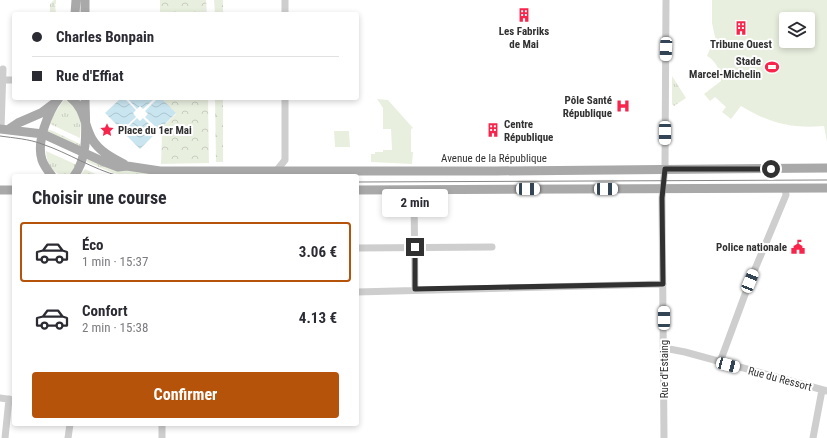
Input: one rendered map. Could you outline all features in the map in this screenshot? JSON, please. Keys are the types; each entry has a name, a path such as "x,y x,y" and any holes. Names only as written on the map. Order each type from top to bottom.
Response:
{"main road":[{"path":"75,12 76,0"},
{"path":"85,0 85,12"},
{"path":"73,100 81,108 85,117"},
{"path":"75,174 81,164 84,152 85,100"},
{"path":"3,129 41,113 57,101"},
{"path":"51,174 42,162 42,138 46,123 57,101"},
{"name":"Avenue de la République","path":"85,117 93,141 104,152 127,166 161,174 277,170 496,171 827,168"},
{"name":"Avenue de la République","path":"3,129 32,133 42,138 55,140 118,167 127,166"},
{"path":"359,190 664,185 827,188"},
{"path":"0,190 12,190"}],"street":[{"path":"285,0 285,12"},
{"name":"Rue d'Estaing","path":"664,438 662,198 665,169 666,0"},
{"path":"3,69 3,129"},
{"path":"2,80 12,80"},
{"path":"277,170 285,160 285,100"},
{"path":"285,160 295,170"},
{"path":"720,362 750,281 786,195 785,188"},
{"path":"414,190 415,289"},
{"path":"359,248 492,247"},
{"path":"359,292 415,289 663,284"},
{"name":"Rue du Ressort","path":"664,348 685,352 825,391"},
{"path":"813,438 825,391"},
{"path":"0,398 12,400 6,438"},
{"path":"68,438 70,426"},
{"path":"162,426 162,438"}],"green space":[{"path":"56,0 56,12 50,12 50,4"},
{"path":"160,0 206,0 207,12 160,12"},
{"path":"214,0 223,0 223,12 215,12"},
{"name":"Stade Marcel-Michelin","path":"712,0 827,0 827,142 824,126 801,127 781,124 761,117 741,106 731,119 722,112 726,107 715,97 710,101 704,94 721,81 717,67 713,60 707,56 715,37 712,23"},
{"path":"672,76 686,98 674,106 672,104"},
{"path":"377,99 388,100 413,128 411,129 411,152 413,152 412,164 371,162 371,154 375,154 375,152 383,152 383,150 392,150 391,129 383,129 383,108"},
{"path":"163,100 208,100 209,163 161,164 162,133 159,130 176,114"},
{"path":"215,100 223,100 223,162 216,162"},
{"path":"63,101 71,101 81,120 80,138 48,123"},
{"path":"46,129 80,144 80,147 45,133"},
{"path":"334,131 349,131 350,147 335,147"},
{"path":"46,151 77,165 70,174 59,174 50,166 47,160"},
{"path":"88,156 154,174 118,174 87,162"},
{"path":"85,169 96,174 81,174"}],"water":[{"path":"119,100 126,100 136,110 133,113 136,117 122,130 105,113"},
{"path":"129,100 153,100 143,109 140,106 137,109"},
{"path":"156,100 163,100 176,113 159,130 145,117 148,114 145,111"},
{"path":"137,118 140,121 143,118 157,132 140,149 123,132"}],"tram line":[{"path":"0,136 37,142 112,174"},
{"path":"359,182 827,180"}],"place":[{"name":"Les Fabriks de Mai","path":"524,15"},
{"name":"Tribune Ouest","path":"741,28"},
{"name":"Stade Marcel-Michelin","path":"772,67"},
{"name":"Pôle Santé République","path":"623,106"},
{"name":"Place du 1er Mai","path":"107,130"},
{"name":"Centre République","path":"493,130"},
{"name":"Police nationale","path":"798,247"}],"route":[{"path":"415,247 415,289 663,284 662,198 665,169 771,169"}]}
